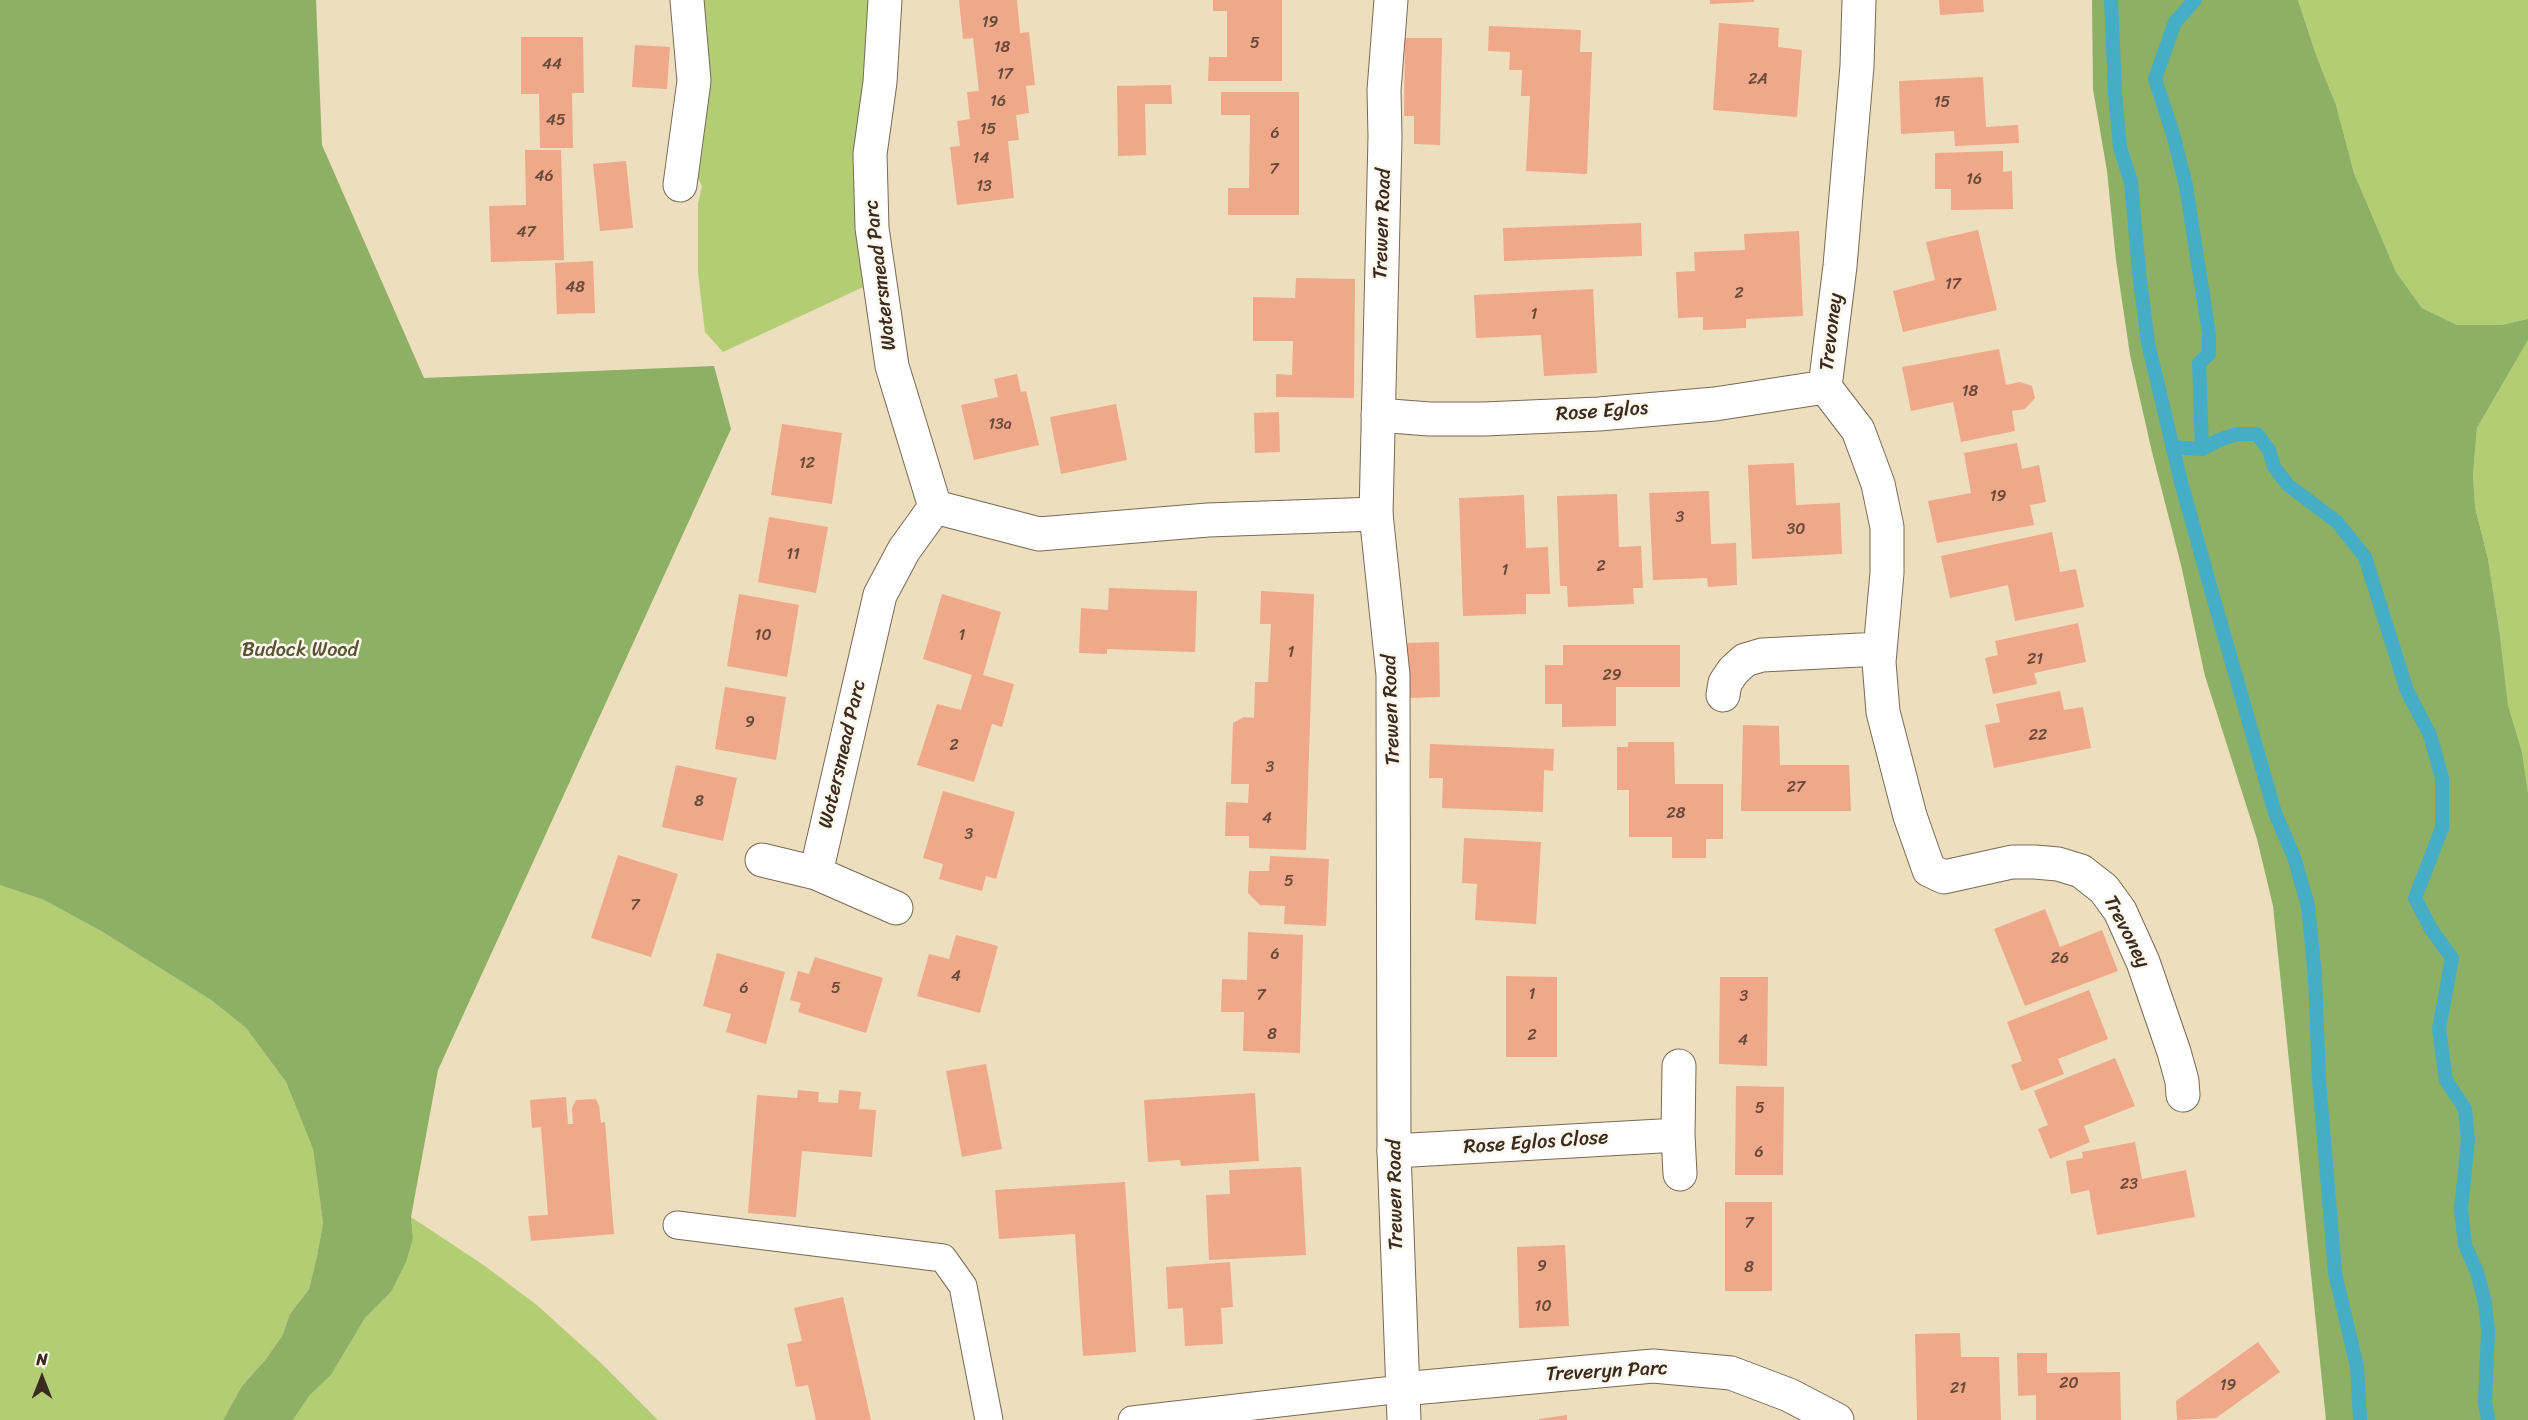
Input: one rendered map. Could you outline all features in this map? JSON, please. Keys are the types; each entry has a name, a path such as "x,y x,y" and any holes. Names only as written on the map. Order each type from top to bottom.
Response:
{"street":[{"path":"680,185 694,81 687,0"},
{"name":"Watersmead Parc","path":"816,873 880,595 904,550 935,507 892,366 872,228 870,154 880,82 885,0"},
{"name":"Trewen Road","path":"1391,0 1384,90 1385,137 1376,514 1394,675 1395,1150 1403,1404"},
{"name":"Trevoney","path":"1858,0 1857,66 1840,266 1825,387 1858,430 1878,484 1883,505 1887,526 1887,573 1880,649 1883,712 1910,816 1929,870 1944,878 2012,862 2058,864 2081,871 2104,889 2120,911 2143,962 2174,1052 2182,1081 2183,1095"},
{"name":"Rose Eglos","path":"1378,415 1429,419 1484,419 1599,414 1715,404 1825,387"},
{"path":"935,507 1039,534 1208,520 1376,514"},
{"path":"1723,695 1725,683 1733,671 1745,660 1762,655 1880,649"},
{"path":"762,860 816,873 896,908"},
{"path":"1679,1066 1680,1174"},
{"name":"Rose Eglos Close","path":"1395,1150 1678,1135"},
{"name":"Treveryn Parc","path":"1403,1404 1653,1366 1731,1372 1789,1395 1838,1420"}],"lane":[{"path":"677,1225 944,1258 963,1286 989,1420"},
{"path":"1132,1420 1403,1404"}],"green space":[{"name":"Budock Wood","path":"0,0 316,0 322,145 424,378 714,366 731,429 438,1070 411,1217 413,1238 406,1262 391,1292 365,1318 331,1375 310,1395 293,1420 223,1420 242,1386 266,1359 282,1336 290,1314 309,1289 317,1256 323,1223 313,1149 286,1082 246,1028 211,1000 101,931 44,900 0,885"},
{"path":"696,0 878,0 872,283 723,352 705,332 698,273 698,204 702,186 692,166"},
{"path":"2092,0 2298,0 2336,105 2354,173 2396,272 2422,308 2457,325 2501,325 2528,319 2528,340 2477,428 2473,475 2475,507 2488,559 2508,705 2522,752 2528,793 2528,1420 2326,1420 2273,906 2257,839 2205,676 2181,565 2130,355 2116,260 2107,171 2093,89"},
{"path":"2298,0 2528,0 2528,319 2501,325 2457,325 2422,308 2396,272 2354,173 2336,105"},
{"path":"2528,340 2528,793 2522,752 2508,705 2488,559 2475,507 2473,475 2477,428"},
{"path":"0,885 44,900 101,931 211,1000 246,1028 286,1082 313,1149 323,1223 317,1256 309,1289 290,1314 282,1336 266,1359 242,1386 223,1420 0,1420"},
{"path":"411,1217 485,1266 538,1306 601,1363 658,1420 293,1420 310,1395 331,1375 365,1318 391,1292 413,1238"}],"building":[{"path":"959,0 1017,0 1020,33 1029,32 1035,85 1026,86 1029,113 1016,115 1019,140 1008,141 1014,198 957,205 950,147 960,146 957,121 970,119 967,92 979,91 973,38 963,39"},
{"path":"1213,0 1282,0 1282,81 1208,81 1209,57 1227,57 1227,11 1213,11"},
{"path":"1710,0 1754,0 1754,2 1710,4"},
{"path":"1939,0 1983,0 1984,12 1940,15"},
{"path":"1719,23 1779,28 1778,47 1802,50 1797,117 1713,110"},
{"path":"1489,26 1581,30 1580,52 1592,52 1587,174 1526,171 1530,96 1521,96 1522,70 1509,70 1510,52 1488,51"},
{"path":"521,37 583,37 584,93 572,93 573,148 540,148 539,94 521,94"},
{"path":"1405,38 1442,38 1440,145 1414,144 1414,116 1404,116"},
{"path":"635,45 670,47 667,89 632,87"},
{"path":"1983,77 1986,127 2018,125 2019,143 1955,146 1954,131 1901,134 1899,81"},
{"path":"1171,85 1172,104 1145,104 1146,155 1118,156 1117,86"},
{"path":"1221,92 1299,92 1299,215 1228,215 1228,188 1249,188 1250,115 1221,115"},
{"path":"525,150 561,150 564,260 491,262 489,206 526,205"},
{"path":"2003,151 2003,172 2012,171 2013,209 1951,210 1951,189 1935,189 1935,153"},
{"path":"626,161 633,228 600,231 593,164"},
{"path":"1641,223 1642,256 1504,261 1503,228"},
{"path":"1978,230 1997,310 1903,332 1893,291 1935,280 1926,242"},
{"path":"1799,231 1803,316 1746,319 1746,328 1703,330 1703,317 1678,318 1676,272 1695,271 1694,252 1745,250 1744,234"},
{"path":"593,261 595,313 557,314 555,263"},
{"path":"1296,278 1355,279 1354,398 1276,397 1276,374 1292,375 1293,341 1253,341 1253,297 1295,298"},
{"path":"1593,289 1597,373 1544,376 1541,335 1476,338 1474,295"},
{"path":"1999,349 2006,385 2020,382 2032,386 2035,398 2025,409 2012,411 2015,431 1961,442 1953,402 1911,411 1902,367"},
{"path":"1017,374 1021,392 1026,391 1039,445 974,460 961,405 998,397 994,379"},
{"path":"1116,404 1127,460 1061,474 1050,417"},
{"path":"1279,412 1280,452 1255,453 1254,413"},
{"path":"782,424 842,433 832,504 771,495"},
{"path":"2017,443 2022,469 2039,465 2046,502 2030,505 2034,525 1937,543 1928,501 1971,493 1964,453"},
{"path":"1794,463 1796,505 1840,503 1842,554 1752,559 1748,465"},
{"path":"1709,491 1711,544 1736,543 1737,585 1708,587 1707,578 1653,580 1649,493"},
{"path":"1617,494 1619,547 1641,546 1643,588 1633,588 1634,604 1568,607 1567,586 1560,586 1557,496"},
{"path":"1524,495 1526,548 1548,547 1550,594 1526,594 1526,614 1463,616 1459,498"},
{"path":"769,517 828,527 816,593 758,582"},
{"path":"2052,532 2060,572 2076,569 2084,607 2015,621 2008,585 1950,598 1941,556"},
{"path":"1109,588 1197,591 1195,652 1107,649 1107,654 1079,653 1081,608 1108,610"},
{"path":"1261,591 1314,594 1306,850 1249,848 1249,836 1225,836 1226,802 1248,803 1249,784 1231,784 1233,723 1244,717 1254,718 1255,682 1268,682 1271,624 1260,624"},
{"path":"739,594 799,605 787,677 727,666"},
{"path":"942,594 1001,612 983,675 1014,684 1002,727 992,724 974,782 917,765 937,704 961,710 972,675 923,659"},
{"path":"2078,623 2086,662 2034,673 2037,684 1993,694 1985,658 1998,655 1995,641"},
{"path":"1439,642 1440,697 1406,698 1405,643"},
{"path":"1563,645 1680,645 1680,687 1616,687 1616,726 1562,727 1562,704 1545,704 1545,665 1563,665"},
{"path":"725,687 786,697 776,760 715,749"},
{"path":"2060,691 2064,710 2083,707 2091,748 1994,768 1985,725 2000,722 1996,704"},
{"path":"1743,725 1779,726 1780,765 1849,765 1851,811 1741,811"},
{"path":"1628,742 1674,742 1675,784 1723,784 1723,839 1706,839 1706,858 1672,858 1672,837 1629,837 1629,790 1617,790 1617,747 1628,747"},
{"path":"1430,744 1554,749 1553,771 1544,770 1543,812 1442,808 1443,778 1429,778"},
{"path":"676,765 737,778 723,841 662,827"},
{"path":"943,791 1015,812 996,879 986,876 982,891 939,879 943,864 923,858"},
{"path":"1464,838 1541,842 1536,924 1475,920 1477,884 1462,883"},
{"path":"618,855 678,874 651,957 591,938"},
{"path":"1270,856 1329,859 1326,926 1284,924 1285,906 1260,905 1248,893 1249,871 1269,871"},
{"path":"2045,909 2060,947 2102,930 2118,971 2025,1006 1994,929"},
{"path":"1248,932 1303,935 1300,1053 1243,1051 1244,1012 1221,1012 1222,979 1247,980"},
{"path":"956,935 998,946 980,1013 917,996 929,954 949,959"},
{"path":"717,953 785,972 766,1044 726,1032 731,1014 703,1006"},
{"path":"815,957 883,978 866,1033 798,1012 801,1003 790,1000 798,971 809,974"},
{"path":"1506,976 1557,977 1557,1057 1506,1057"},
{"path":"1720,977 1768,977 1767,1066 1719,1064"},
{"path":"2089,990 2108,1039 2058,1059 2064,1074 2021,1091 2011,1065 2022,1061 2007,1022"},
{"path":"2115,1058 2135,1106 2084,1126 2090,1142 2050,1159 2038,1129 2048,1125 2034,1091"},
{"path":"986,1064 1002,1149 962,1157 946,1071"},
{"path":"1736,1086 1784,1087 1783,1175 1735,1175"},
{"path":"798,1090 819,1092 818,1102 838,1103 839,1090 861,1092 859,1109 876,1110 872,1157 802,1151 796,1217 748,1213 757,1095 797,1098"},
{"path":"1255,1093 1259,1161 1181,1166 1180,1160 1148,1162 1144,1100"},
{"path":"566,1097 568,1124 573,1124 572,1108 576,1100 596,1099 601,1123 605,1122 614,1234 531,1241 528,1216 548,1215 541,1127 532,1128 530,1100"},
{"path":"2135,1142 2142,1179 2186,1170 2195,1217 2097,1235 2089,1190 2071,1194 2066,1161 2083,1158 2082,1152"},
{"path":"1301,1167 1306,1255 1209,1260 1206,1195 1230,1194 1229,1170"},
{"path":"1125,1182 1136,1352 1083,1356 1075,1234 999,1239 995,1190"},
{"path":"1725,1202 1772,1202 1772,1291 1725,1291"},
{"path":"1565,1245 1569,1326 1519,1328 1517,1247"},
{"path":"1230,1262 1233,1307 1221,1308 1223,1344 1185,1346 1183,1308 1168,1309 1166,1267"},
{"path":"843,1297 871,1420 816,1420 808,1385 796,1387 787,1344 802,1341 794,1308"},
{"path":"1960,1333 1961,1357 1999,1357 2001,1420 1917,1420 1915,1334"},
{"path":"2258,1342 2280,1372 2216,1418 2177,1420 2176,1401"},
{"path":"2017,1353 2047,1353 2047,1373 2120,1372 2121,1420 2036,1420 2036,1395 2018,1396"},
{"path":"1567,1415 1567,1420 1539,1420 1539,1419"}],"waterway":[{"path":"2111,0 2120,148 2131,182 2148,343 2181,482 2208,579 2275,813 2294,857 2308,906 2335,1273 2357,1367 2360,1420"},
{"path":"2195,0 2175,22 2155,79 2173,134 2186,186 2209,334 2209,354 2199,363 2202,449"},
{"path":"2172,447 2202,449 2237,434 2257,434 2269,450 2274,467 2288,485 2337,522 2365,557 2407,691 2430,735 2442,778 2442,828 2415,898 2431,929 2452,958 2439,1029 2446,1080 2465,1109 2468,1140 2461,1209 2465,1245 2477,1272 2485,1303 2488,1331 2485,1402 2488,1420"}]}
